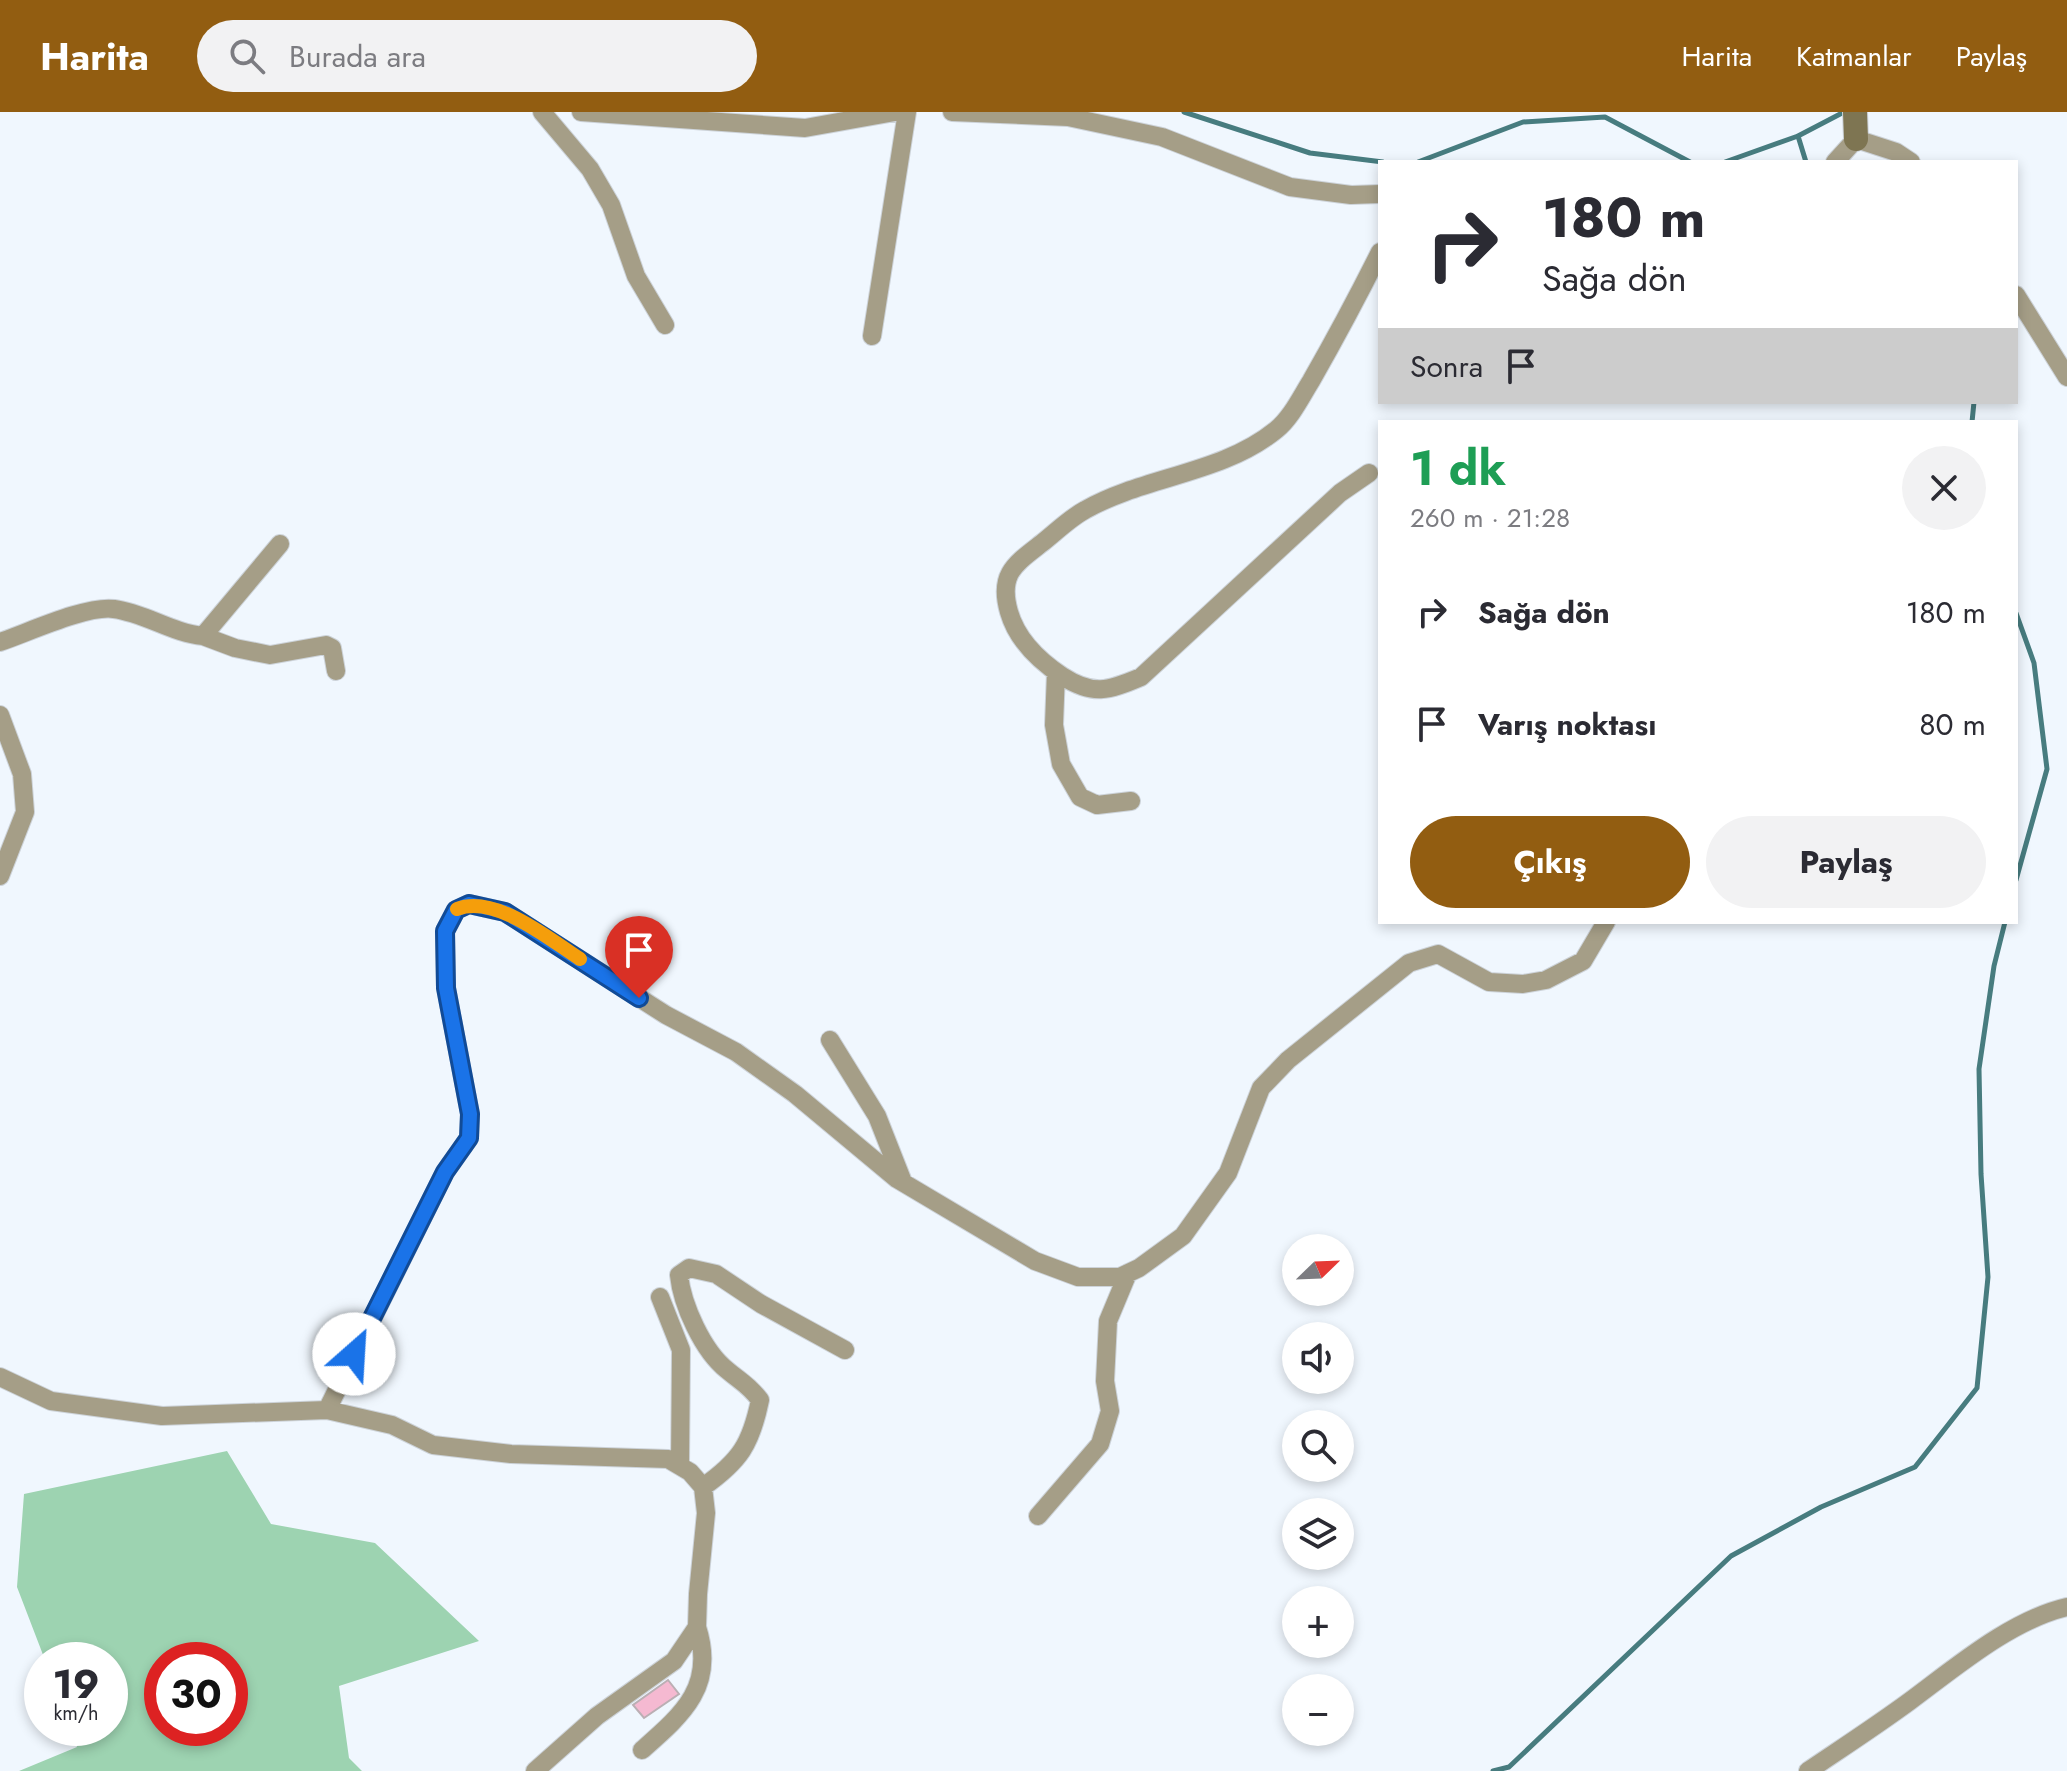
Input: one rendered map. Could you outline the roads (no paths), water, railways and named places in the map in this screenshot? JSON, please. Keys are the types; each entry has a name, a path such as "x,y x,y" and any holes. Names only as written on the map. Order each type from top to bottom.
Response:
{"street":[{"path":"542,112 590,169 611,205 636,276 665,325"},
{"path":"581,112 707,116 805,128 895,112"},
{"path":"872,336 907,112"},
{"path":"952,112 1068,117 1162,137 1290,187 1351,195 1378,194"},
{"path":"1837,160 1856,139 1855,112"},
{"path":"1856,139 1896,152 1908,160"},
{"path":"1369,473 1340,493 1141,677 1112,689 1081,688 1044,665 1020,637 1011,618 1004,593 1013,566 1085,510 1137,488 1233,456 1277,430 1297,404 1341,329 1378,256"},
{"path":"2018,298 2067,377"},
{"path":"203,636 280,544"},
{"path":"0,642 76,615 112,608 188,635 203,636 235,648 270,655 326,645 332,648 336,671"},
{"path":"1056,672 1056,738 1061,764 1080,797 1097,805 1131,801"},
{"path":"0,715 22,774 25,812 0,876"},
{"path":"327,1410 445,1172 469,1138 470,1114 446,988 445,931 456,910 469,904 505,912 666,1015 736,1052 795,1094 903,1182 1035,1261 1078,1277 1120,1277 1139,1268 1183,1236 1228,1173 1261,1088 1288,1060 1409,963 1438,954 1489,982 1523,984 1546,980 1583,961 1605,924"},
{"path":"830,1040 877,1116 903,1182"},
{"path":"703,1487 731,1467 752,1435 760,1400 747,1383 726,1370 714,1356 681,1296 679,1275 689,1268 716,1274 761,1304 845,1350"},
{"path":"1038,1516 1100,1444 1110,1411 1105,1381 1108,1321 1128,1273"},
{"path":"660,1297 681,1350 680,1466"},
{"path":"0,1377 51,1401 162,1416 327,1410 392,1425 433,1445 511,1454 668,1459 703,1487 706,1513 697,1627 704,1650 692,1701 680,1717 642,1750"},
{"path":"1808,1771 1873,1728 1972,1655 2044,1612 2067,1607"},
{"path":"535,1771 597,1716 674,1661 697,1627"}],"waterway":[{"path":"1184,112 1310,153 1378,161"},
{"path":"1731,160 1798,136 1844,112"},
{"path":"1423,160 1523,122 1605,117 1686,160"},
{"path":"1798,136 1805,160"},
{"path":"1972,420 1974,404"},
{"path":"2018,619 2034,663 2047,769 2018,873"},
{"path":"1493,1771 1509,1767 1731,1556 1821,1507 1915,1467 1977,1388 1988,1277 1981,1174 1979,1069 1994,966 2004,924"}]}
